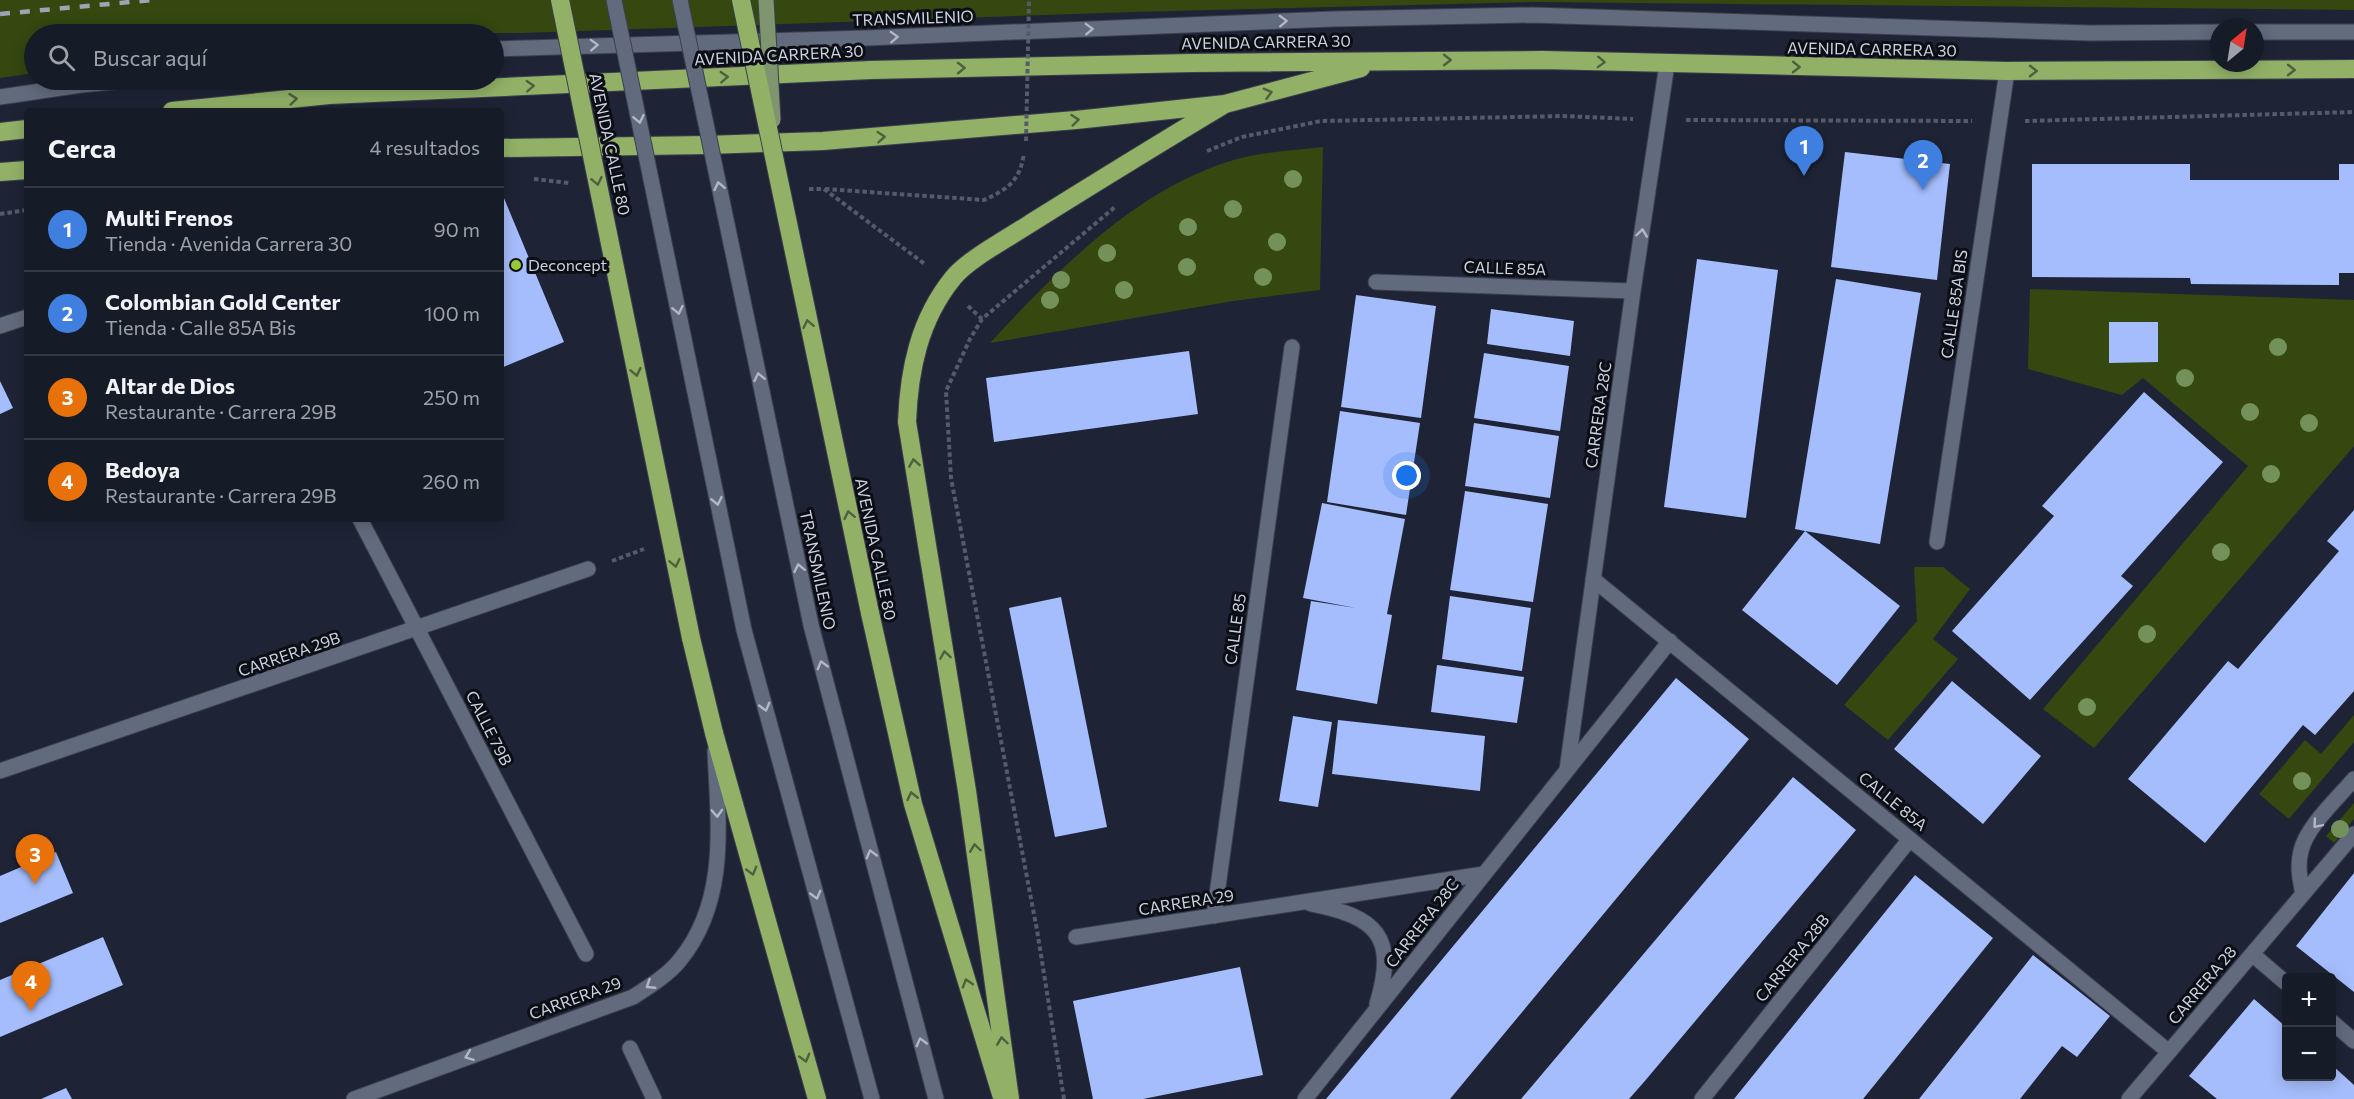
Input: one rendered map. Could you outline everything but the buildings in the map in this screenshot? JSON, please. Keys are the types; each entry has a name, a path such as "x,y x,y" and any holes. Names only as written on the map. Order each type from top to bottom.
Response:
{"highway":[{"name":"AVENIDA CALLE 80","path":"560,0 691,638 714,733 817,1099"},
{"name":"AVENIDA CALLE 80","path":"741,0 870,613 913,804 1002,1099"},
{"name":"AVENIDA CARRERA 30","path":"505,149 823,141 1010,126 1225,104 1389,60"},
{"name":"AVENIDA CARRERA 30","path":"504,87 871,70 1389,60 1542,60 2007,71 2354,69"},
{"name":"AVENIDA CARRERA 30","path":"201,108 329,95 437,90"},
{"path":"1010,1099 967,791 907,422 908,387 912,364 926,321 936,302 955,276 989,250 1225,104"},
{"path":"0,132 24,129"},
{"path":"0,172 24,170"}],"main road":[{"path":"766,0 775,168"}],"street":[{"path":"614,0 744,630 872,1099"},
{"name":"TRANSMILENIO","path":"680,0 811,625 936,1099"},
{"name":"TRANSMILENIO","path":"504,49 867,38 1333,19 1532,15 2090,33 2210,32"},
{"path":"2264,32 2354,32"},
{"name":"CARRERA 28C","path":"1567,770 1633,291 1667,64"},
{"name":"CALLE 85A BIS","path":"1938,542 2007,71"},
{"path":"0,98 50,90"},
{"name":"CALLE 85A","path":"1376,282 1633,291"},
{"path":"0,326 24,317"},
{"name":"CALLE 85","path":"1214,916 1292,347"},
{"name":"CALLE 79B","path":"362,522 586,954"},
{"name":"CARRERA 29B","path":"0,771 588,569"},
{"name":"CALLE 85A","path":"1593,579 2169,1052"},
{"name":"CARRERA 28C","path":"1305,1099 1670,641"},
{"name":"CARRERA 29","path":"354,1099 633,997 659,980 680,960 696,937 710,905 716,875 718,836 714,733"},
{"path":"2303,894 2299,868 2301,850 2310,832 2354,779"},
{"name":"CARRERA 28","path":"2129,1099 2354,834"},
{"name":"CARRERA 28B","path":"1702,1099 1910,839"},
{"name":"CARRERA 29","path":"1076,937 1484,874"},
{"name":"CARRERA 29","path":"1302,902 1345,912 1363,921 1377,933 1385,949 1386,969 1375,1011"},
{"path":"2252,954 2282,980"},
{"path":"2336,1026 2354,1041"},
{"path":"630,1048 654,1099"}],"path":[{"path":"824,189 984,200 1005,190 1022,170 1026,141 1029,0"},
{"path":"0,214 24,210"},
{"path":"970,339 946,391 951,478 1037,930 1064,1099"},
{"path":"588,569 645,549"}],"green space":[{"path":"0,0 2354,0 2354,10 1537,2 1132,12 522,33 504,33 504,24 24,24 24,74 0,78"},
{"path":"1323,147 1320,290 1233,301 990,343 1075,257 1140,205 1175,184 1212,167 1250,156"},
{"path":"2030,289 2354,300 2354,446 2094,748 2043,709 2248,466 2143,378 2122,395 2028,369"},
{"path":"1914,567 1943,567 1970,589 1933,639 1958,659 1888,740 1844,705 1917,621"},
{"path":"2354,715 2354,742 2289,819 2259,794 2305,740 2321,754"},
{"path":"2354,803 2354,819 2334,843 2326,836"}],"railway":[{"path":"0,14 152,0"}],"place":[{"name":"Multi Frenos","path":"1804,176"},
{"name":"Colombian Gold Center","path":"1923,190"},
{"name":"Deconcept","path":"516,265"},
{"name":"Altar de Dios","path":"35,884"},
{"name":"Bedoya","path":"31,1011"}]}
